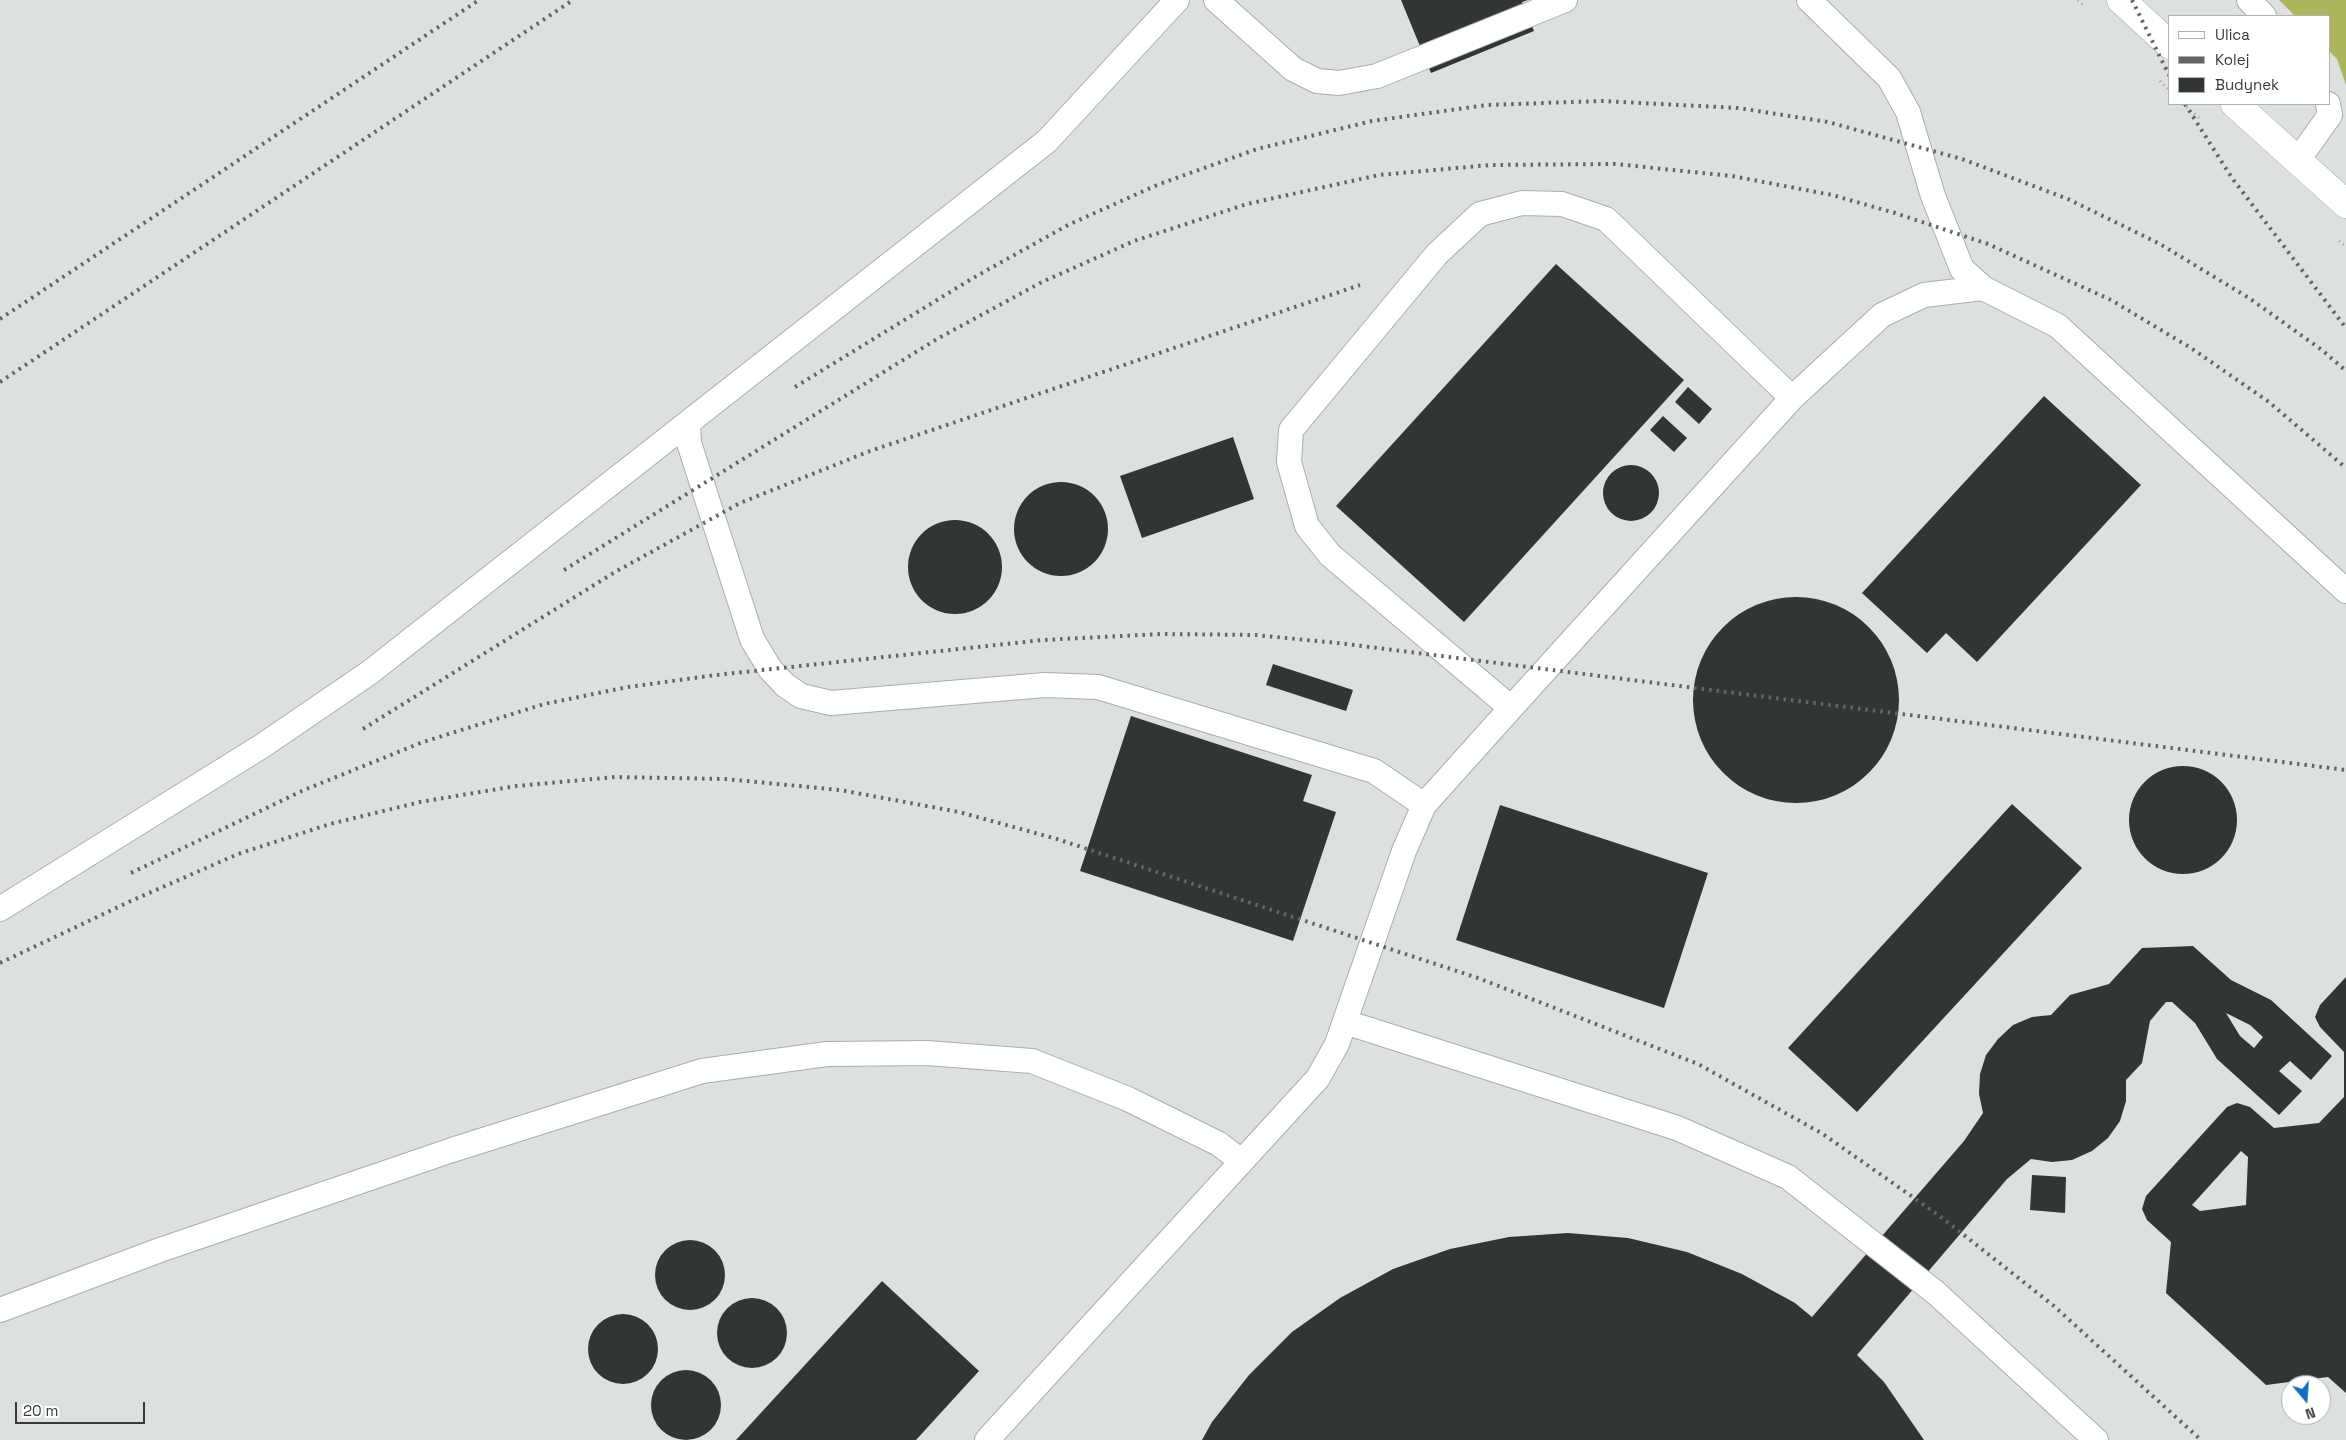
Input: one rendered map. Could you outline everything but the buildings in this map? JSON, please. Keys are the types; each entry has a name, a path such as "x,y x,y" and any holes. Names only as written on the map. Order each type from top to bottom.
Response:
{"street":[{"path":"2121,0 2168,42"},
{"path":"2237,105 2346,204"}],"lane":[{"path":"0,909 324,706 370,673 1047,141 1177,0"},
{"path":"1216,0 1293,69 1317,81 1339,83 1377,76 1565,0"},
{"path":"1809,0 1889,78 1908,112 1933,196 1962,269 1983,288 2058,326 2346,591"},
{"path":"2249,0 2263,15"},
{"path":"2298,160 2330,116 2328,105"},
{"path":"1511,708 1330,555 1307,526 1289,462 1291,430 1437,254 1480,214 1522,203 1562,204 1606,219 1792,398"},
{"path":"987,1440 1318,1078 1337,1044 1404,851 1424,805 1792,398 1882,315 1924,295 1983,288"},
{"path":"688,423 688,443 752,640 770,669 785,685 801,696 832,703 1045,685 1098,687 1374,771 1424,805"},
{"path":"1345,1022 1677,1128 1788,1177 1936,1293 2096,1440"},
{"path":"0,1310 160,1250 452,1150 702,1071 827,1054 927,1053 1032,1061 1128,1099 1219,1144 1241,1161"}],"green space":[{"path":"2279,0 2346,0 2346,85 2337,59 2331,53 2331,15 2294,15"}],"railway":[{"path":"0,319 479,0"},
{"path":"0,382 573,0"},
{"path":"2132,0 2168,73"},
{"path":"795,387 973,278 1068,225 1157,185 1257,149 1372,121 1487,105 1602,101 1738,108 1828,122 1962,159 2068,199 2160,244 2249,298 2322,350 2346,371"},
{"path":"2186,105 2232,178 2346,328"},
{"path":"564,570 937,339 1042,282 1134,241 1247,204 1379,175 1490,165 1615,164 1732,176 1832,195 1895,213 1988,244 2111,300 2191,348 2269,402 2346,468"},
{"path":"363,729 615,572 740,503 870,451 1360,285"},
{"path":"131,873 304,790 423,742 544,704 628,687 716,675 1043,640 1160,634 1256,635 1346,644 2346,770"},
{"path":"0,963 133,900 238,854 330,824 420,802 516,786 615,777 725,779 840,790 959,812 1057,839 1478,978 1698,1064 1823,1134 1941,1217 2054,1306 2201,1440"}]}
